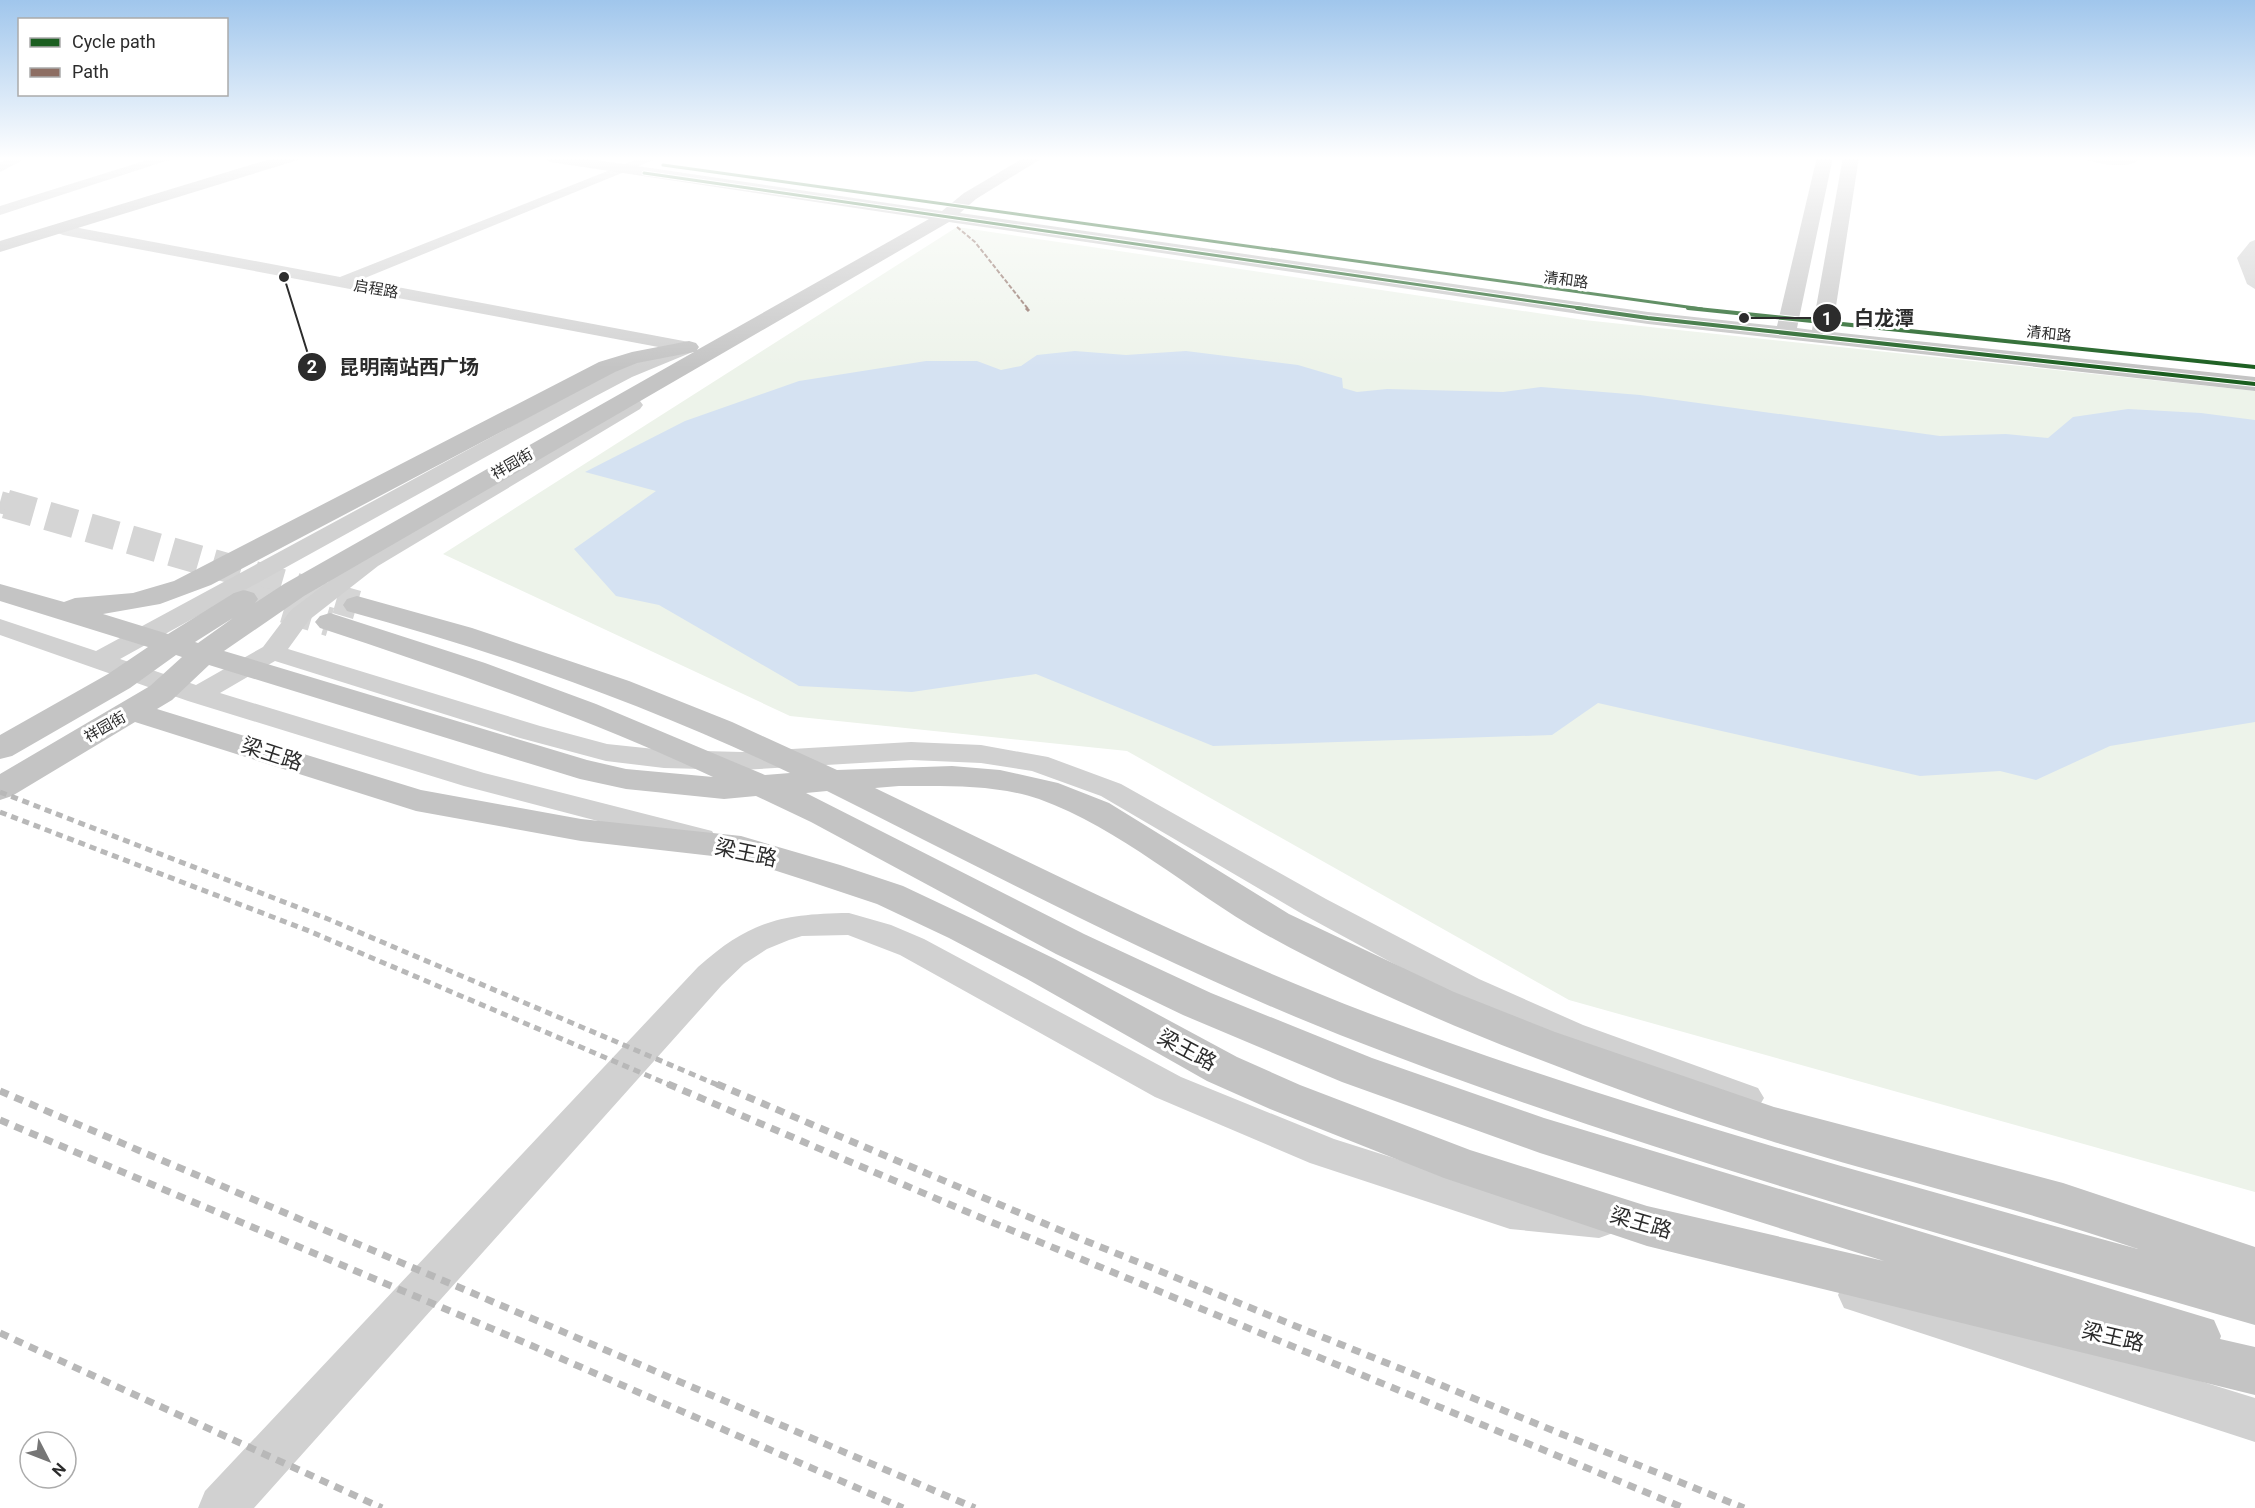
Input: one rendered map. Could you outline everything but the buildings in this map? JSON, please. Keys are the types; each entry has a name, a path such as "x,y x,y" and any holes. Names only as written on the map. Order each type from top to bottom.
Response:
{"main road":[{"path":"5,236 33,227"},
{"path":"0,251 71,227"},
{"name":"祥园街","path":"0,750 98,665 236,603 887,234 903,227"},
{"name":"祥园街","path":"0,789 152,708 213,645 294,590 620,401 655,385 911,237 922,227"},
{"name":"清和路","path":"1047,227 1521,301 1787,326 2255,384"},
{"path":"1787,326 1809,227"},
{"path":"1821,330 1839,227"},
{"name":"清和路","path":"1821,330 2255,368"},
{"path":"36,603 74,608 112,607 163,596 220,570 563,388 632,358 689,346"},
{"path":"0,592 580,769 626,779 724,788 899,776 952,776 1000,780 1046,790 1097,811 1276,922 1369,953 1440,1003 1650,1083 1772,1124 2063,1203 2255,1268"},
{"name":"梁王路","path":"2255,1303 1771,1164 1525,1087 1371,1030 1239,976 1103,915 763,748 638,696 511,652 344,613 485,673 705,760 823,814 1056,957 1204,1059 1285,1098 1460,1165 1647,1226 2255,1371"},
{"name":"梁王路","path":"152,708 416,800 581,830 741,848 890,895 1056,957 1197,1004 1357,1070 1540,1135 2255,1353"},
{"path":"0,750 15,748 33,750 41,757 37,768"}],"street":[{"path":"339,283 478,227"},
{"name":"启程路","path":"63,230 339,283 689,346"},
{"path":"2255,245 2245,258 2255,284"},
{"path":"198,694 272,652 300,615 370,561 635,404 655,385"},
{"path":"0,627 98,665 474,780 741,848"},
{"path":"272,652 531,732 606,752 664,759 741,761 911,751 981,754 1038,763 1111,790 1369,953"},
{"path":"222,1508 710,976 732,956 755,941 802,925 849,924 890,938 948,966 1096,1050 1168,1087 1324,1152 1510,1212 1647,1226 2092,1371 2255,1420"},
{"path":"2063,1203 2255,1256"}],"shaded area":[{"path":"956,227 1584,320 2255,391 2255,1192 1569,1000 1127,751 790,716 443,554"}],"water":[{"path":"1075,351 1126,355 1186,351 1298,365 1342,378 1343,388 1357,392 1387,389 1503,392 1541,387 1640,395 1940,436 2006,434 2048,438 2073,417 2128,409 2201,413 2255,420 2255,722 2110,746 2036,780 2000,771 1920,776 1598,703 1552,735 1213,746 1036,674 912,692 799,686 659,605 616,596 574,549 656,491 585,472 685,421 799,381 926,361 977,361 1001,370 1021,366 1037,355"}],"tunnel":[{"path":"0,502 11,505"},
{"path":"6,504 357,605"},
{"path":"243,596 330,622"}],"railway":[{"path":"0,792 328,919 720,1086"},
{"path":"0,812 309,931 672,1086"},
{"path":"668,1084 984,1219 1684,1508"},
{"path":"717,1084 1076,1237 1744,1508"},
{"path":"0,1091 975,1508"},
{"path":"0,1120 528,1344 903,1508"},
{"path":"0,1333 382,1508"}],"marked path":[{"path":"957,227 975,242 1029,311"}],"cycle path":[{"path":"1020,227 1648,318 2255,384"},
{"path":"1107,227 1652,304 2255,367"}],"place":[{"name":"昆明南站西广场","path":"284,277"},
{"name":"白龙潭","path":"1744,318"}]}
